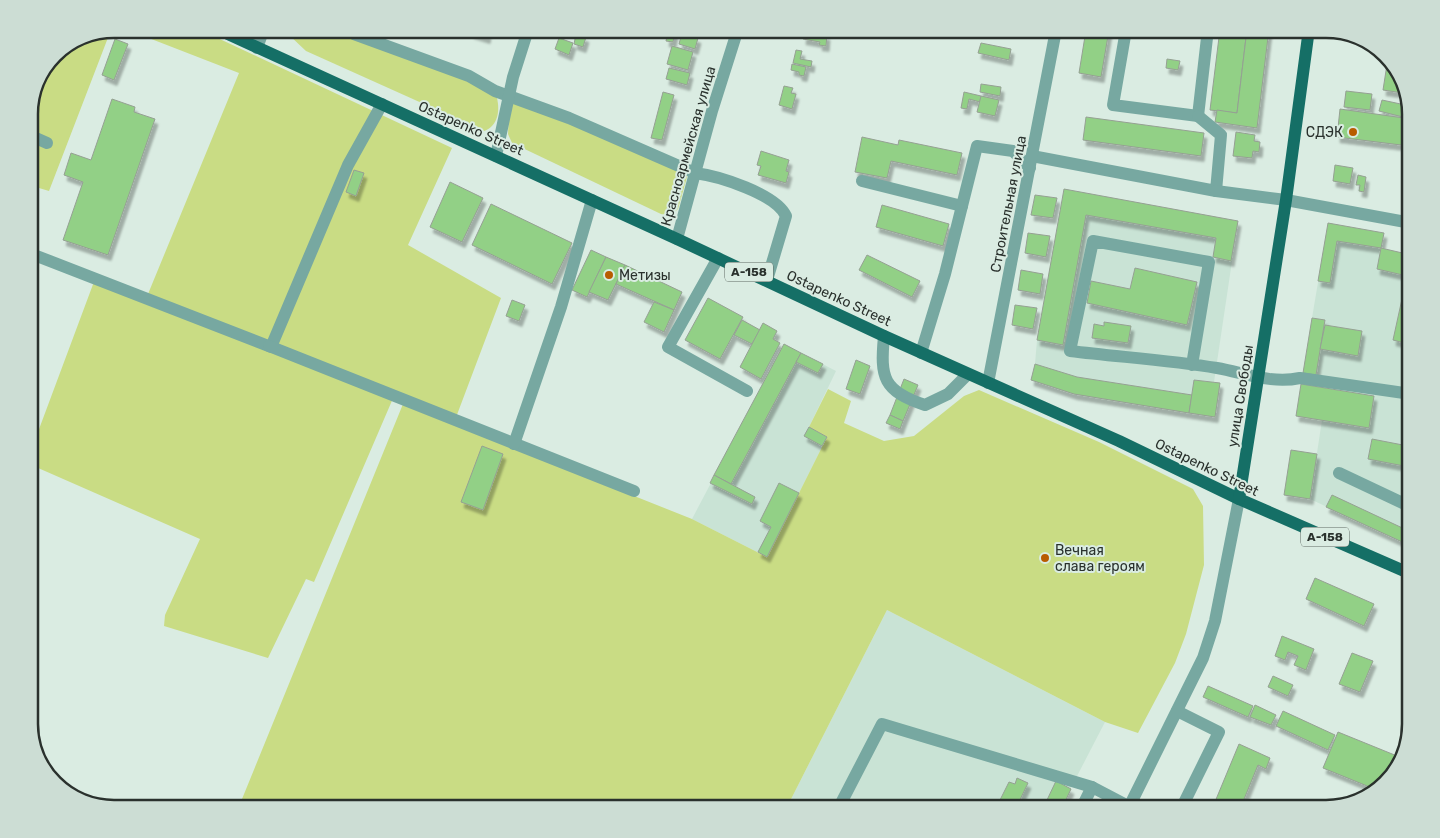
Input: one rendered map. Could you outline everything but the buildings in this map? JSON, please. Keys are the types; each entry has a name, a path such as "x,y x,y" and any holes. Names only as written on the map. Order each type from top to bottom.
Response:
{"main road":[{"name":"Ostapenko Street","path":"234,37 767,280 921,353 1119,441 1239,499 1402,570"},
{"name":"улица Свободы","path":"1239,499 1286,200 1308,37"}],"street":[{"path":"258,48 261,37"},
{"path":"362,37 469,76 494,91 510,95 695,173 723,180 772,200 783,209 786,216 767,280"},
{"path":"496,156 525,37"},
{"name":"Красноармейская улица","path":"677,239 736,37"},
{"name":"Строительная улица","path":"988,383 1055,37"},
{"path":"1125,37 1113,105 1198,116 1221,135 1216,190"},
{"path":"1198,116 1207,37"},
{"path":"268,346 271,347 348,165 382,104"},
{"path":"38,139 47,143"},
{"path":"921,353 977,146 1013,151 1031,162 1286,200 1402,221"},
{"path":"862,181 962,206"},
{"path":"514,444 561,308 592,200"},
{"path":"1192,365 1208,262 1093,241 1070,351 1216,368 1284,381 1300,378 1402,393"},
{"path":"38,257 634,491"},
{"path":"718,258 668,347 747,391"},
{"path":"884,336 881,364 889,387 906,399 925,405 948,394 968,374"},
{"path":"1339,473 1402,503"},
{"name":"улица Свободы","path":"1134,800 1203,658 1215,621 1239,499"},
{"path":"1177,711 1219,732 1185,800"},
{"path":"843,800 882,724 1092,787 1116,800"},
{"path":"1086,800 1092,787"}],"shaded area":[{"path":"1064,189 1238,221 1214,382 1194,380 1192,395 1077,377 1035,364 1037,340"},
{"path":"1328,223 1384,233 1377,269 1402,275 1402,299 1393,340 1402,342 1402,542 1310,499 1322,420 1369,428 1374,396 1301,384 1316,375 1320,349 1358,355 1362,331 1325,325 1325,320 1312,318"},
{"path":"784,344 836,371 809,427 827,437 767,557 692,519"},
{"path":"887,610 1105,722 1065,800 791,800"}],"green space":[{"path":"146,37 215,37 452,148 408,245 501,298 455,420 394,396 314,582 306,579 268,658 164,626 165,615 200,539 38,468 38,432 95,279 148,294 239,73"},
{"path":"291,37 362,37 469,76 497,98 497,117 492,126 484,131 306,51"},
{"path":"108,38 49,191 38,188 38,109 40,94 50,71 71,50 85,43"},
{"path":"510,95 689,170 678,209 670,216 661,214 512,143 508,134"},
{"path":"828,389 851,401 844,423 884,441 914,436 964,396 979,390 1099,442 1193,489 1203,506 1204,565 1186,634 1175,663 1138,733 1105,722 887,610 791,800 242,799 403,404 692,519 767,557 827,437 809,427"}],"place":[{"name":"СДЭК","path":"1353,132"},
{"name":"Метизы","path":"609,275"},
{"name":"Вечная слава героям","path":"1045,558"}]}
